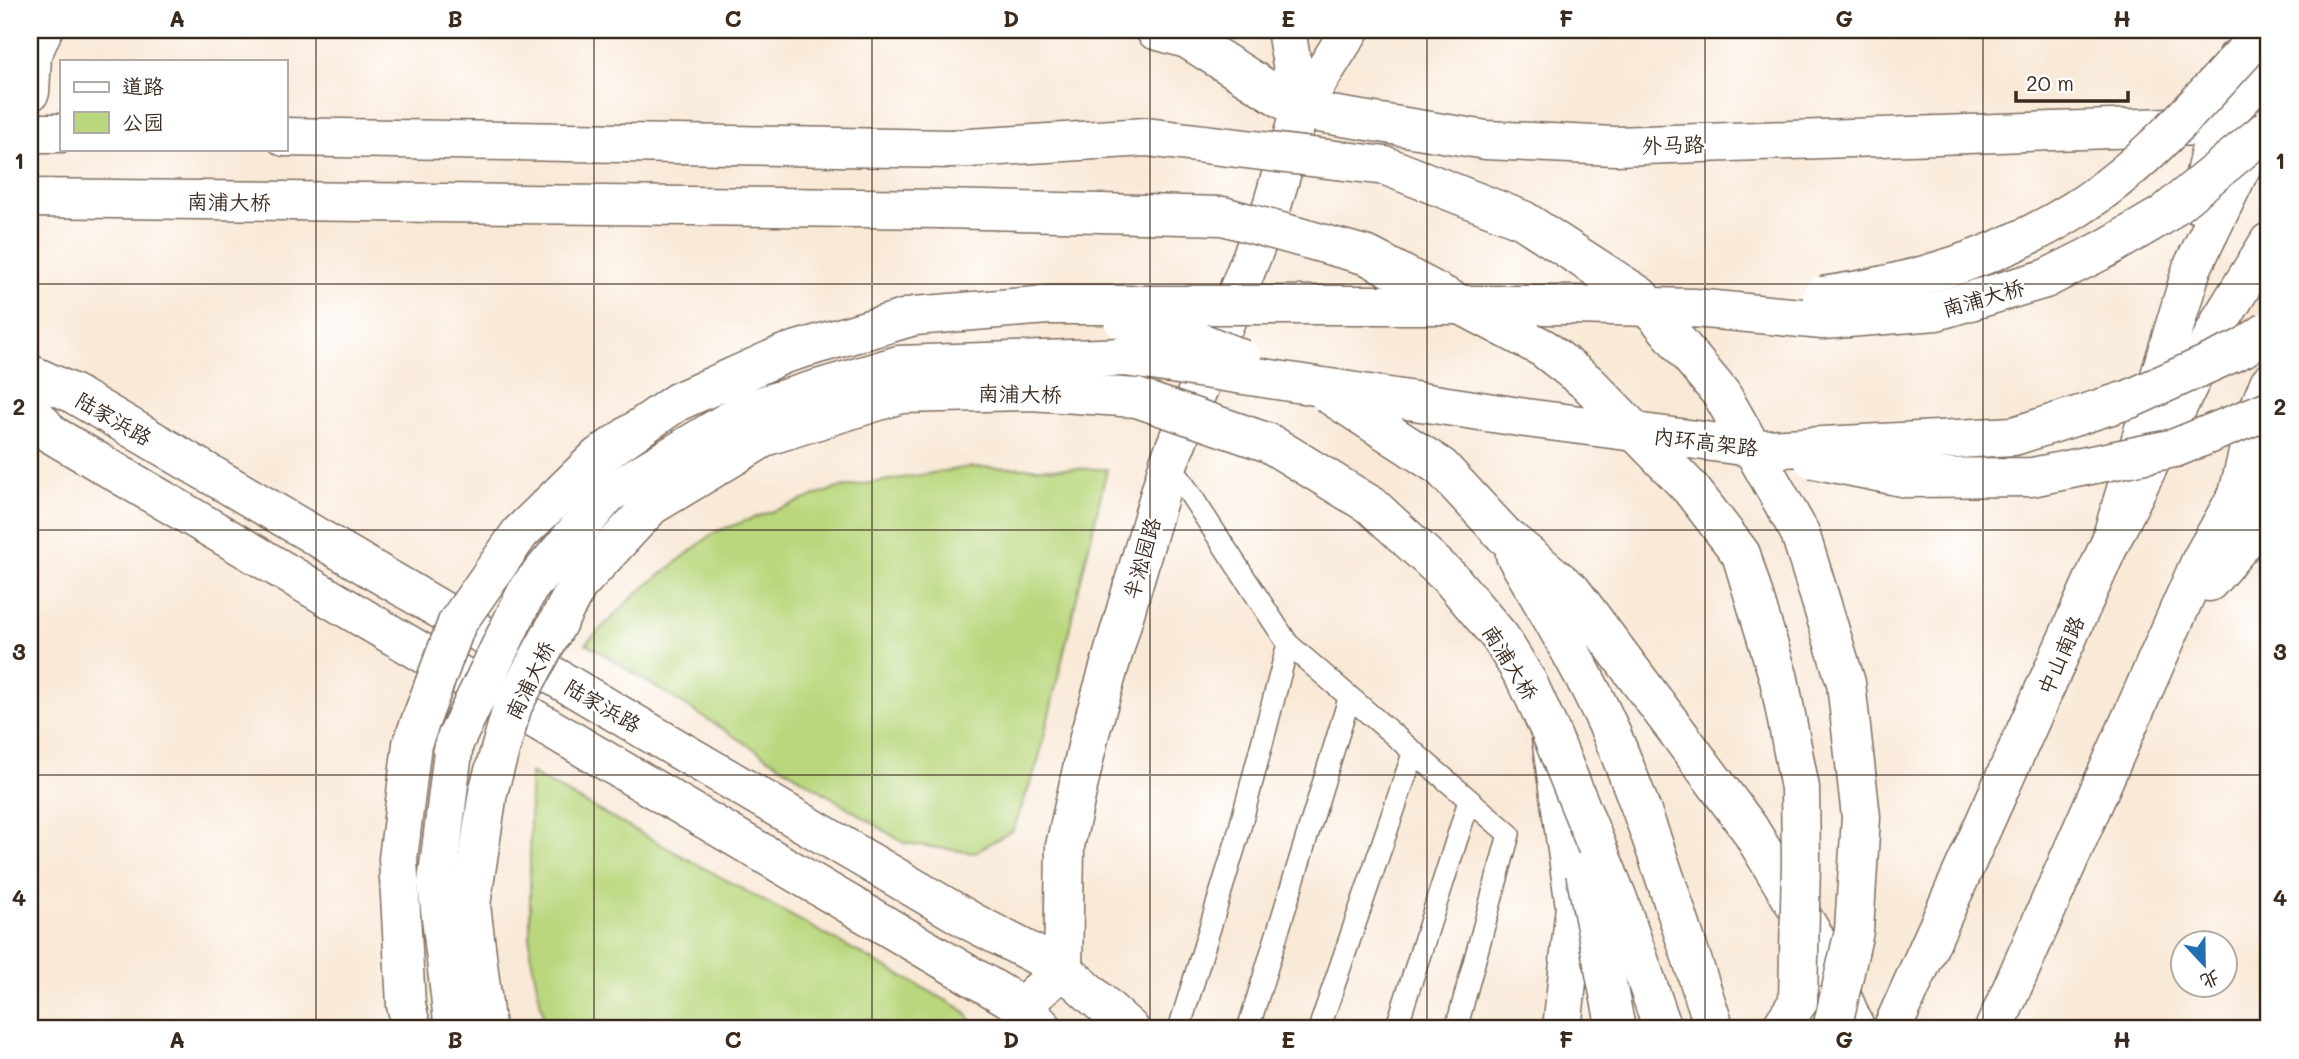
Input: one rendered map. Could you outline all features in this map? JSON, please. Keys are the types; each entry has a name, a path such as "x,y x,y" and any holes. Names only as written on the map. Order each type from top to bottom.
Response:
{"main road":[{"path":"30,92 32,55 43,30"},
{"name":"外马路","path":"1156,30 1187,39 1300,110 1486,140 1615,146 2216,126"},
{"name":"半淞园路","path":"1286,30 1300,110"},
{"name":"半淞园路","path":"1063,969 1065,846 1090,733 1169,462 1272,206 1300,110 1350,30"},
{"name":"中山南路","path":"2192,268 2196,214 2224,91 2248,30"},
{"path":"1694,308 1878,288 1945,269 2022,239 2077,209 2132,166 2264,30"},
{"path":"2216,126 2269,69"},
{"name":"中山南路","path":"1892,1029 2110,543 2192,268 2234,176 2269,112"},
{"name":"南浦大桥","path":"412,1029 406,1005 398,859 412,744 457,623 520,533 599,456 677,402 784,354 914,316 1048,305 1694,308 1823,320 1936,311 2045,279 2164,215 2269,128"},
{"path":"30,133 60,134"},
{"path":"287,137 952,149 1146,136 1386,166 1523,220 1640,296 1722,395 1800,533 1846,683 1861,817 1854,931 1832,1029"},
{"name":"南浦大桥","path":"30,198 941,209 1223,216 1368,256 1544,348 1588,383 1691,489 1741,554 1779,679 1800,788 1798,1002 1780,1029"},
{"path":"2110,543 2222,318 2269,242"},
{"path":"1048,305 1164,327 1332,395 1441,467 1504,536 1572,591 1749,828 1819,946 1856,1029"},
{"name":"内环高架路","path":"1126,356 1526,418 1766,449 2014,436 2130,399 2243,348 2269,330"},
{"name":"南浦大桥","path":"454,1029 437,884 454,743 528,589 608,494 747,410 900,365 1126,356"},
{"name":"陆家浜路","path":"30,374 72,393 972,922 1063,969 1130,1029"},
{"path":"2253,504 2254,424 2269,383"},
{"name":"南浦大桥","path":"486,1029 471,905 488,792 513,705 578,585 651,506 767,436 901,394 1031,391 1137,398 1269,443 1372,506 1452,580 1500,637 1528,683 1550,731 1575,906 1562,1029"},
{"path":"30,410 51,434 1033,1018 1063,969"},
{"path":"1766,449 1906,478 2032,477 2175,448 2269,410"},
{"path":"1994,1029 2162,641 2201,560 2253,504 2269,448"},
{"path":"1504,536 1566,642 1609,729 1654,849 1715,1029"},
{"path":"1550,731 1597,923 1616,1029"},
{"path":"1550,731 1618,899 1664,1029"}],"lane":[{"path":"1169,462 1289,644 1349,699 1509,834 1456,1029"},
{"path":"1179,1029 1237,839 1289,644"},
{"path":"1248,1029 1349,699"},
{"path":"1319,1029 1413,754"},
{"path":"1395,1029 1469,801"}],"green space":[{"path":"970,467 1107,469 1038,762 1013,830 974,853 904,843 586,643 636,594 715,532 834,489"},
{"path":"530,773 962,1009 979,1029 546,1029 530,952"}]}
